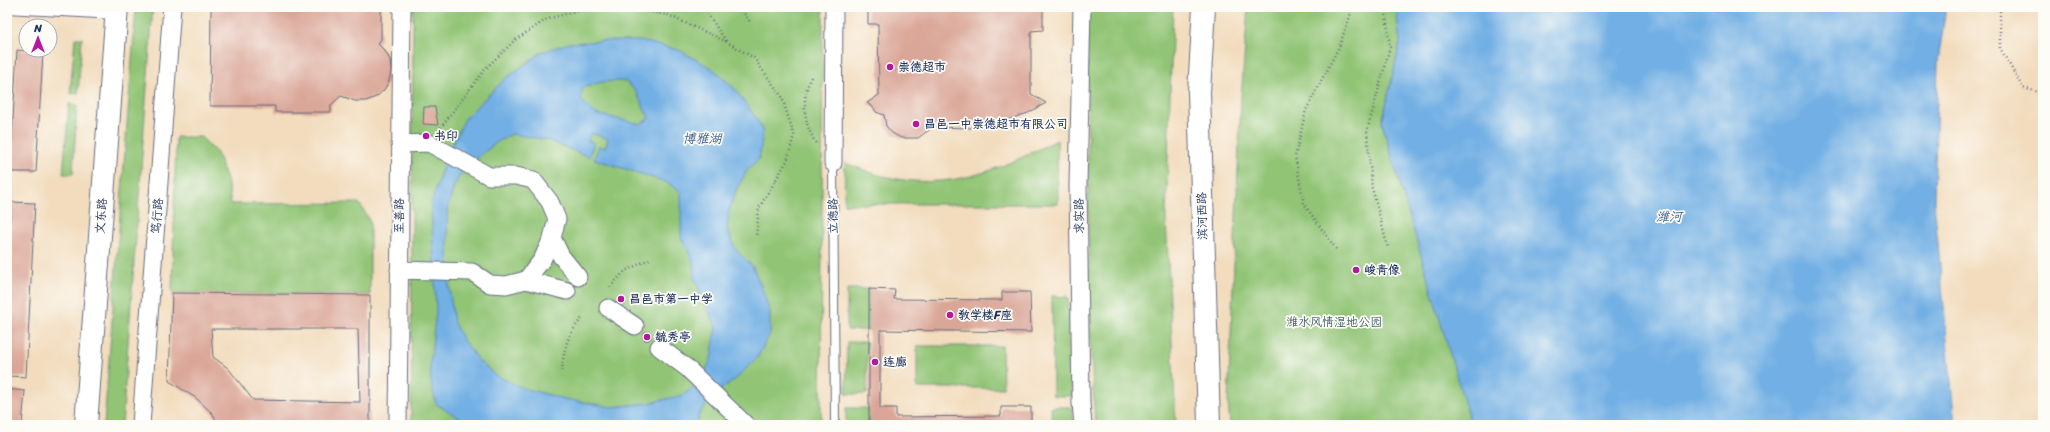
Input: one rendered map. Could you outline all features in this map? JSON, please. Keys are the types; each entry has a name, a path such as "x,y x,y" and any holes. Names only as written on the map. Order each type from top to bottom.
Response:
{"street":[{"name":"笃行路","path":"141,425 172,7"},
{"name":"至善路","path":"398,425 402,7"},
{"name":"立德路","path":"833,162 834,7"},
{"name":"求实路","path":"1082,7 1078,184 1081,403 1083,425"},
{"name":"滨河西路","path":"1204,7 1199,92 1209,425"},
{"name":"文东路","path":"86,425 116,11"},
{"path":"400,144 429,143 489,176 516,176 533,180 550,202 557,219 552,238 542,260 526,280"},
{"path":"552,238 561,256 578,277"},
{"path":"399,270 472,272 490,284 506,285 526,280 567,291"},
{"path":"608,308 635,326"},
{"path":"659,347 687,368 746,425"}],"lane":[{"path":"7,9 116,11"},
{"name":"立德路","path":"833,162 835,425"}],"path":[{"path":"703,7 727,42"},
{"path":"740,7 750,22"},
{"path":"1336,249 1304,204 1295,157 1306,110 1339,47 1353,7"},
{"path":"1385,7 1390,47 1367,131 1372,188 1388,248"},
{"path":"2000,7 2000,48 2023,88 2043,94"},
{"path":"429,143 486,68 515,40 547,19 581,10 639,10 668,15 727,42 754,58 782,97 794,135 787,161 760,208 756,237"},
{"path":"811,77 806,89 804,115 816,143 833,162"},
{"path":"610,287 625,272 652,258"},
{"path":"562,372 564,348 572,329 583,317"}],"green space":[{"path":"136,7 153,7 122,425 104,425"},
{"path":"413,7 823,7 821,425 411,425"},
{"path":"1087,7 1173,7 1166,218 1176,425 1095,425 1089,315"},
{"name":"潍水风情湿地公园","path":"1248,7 1396,7 1400,42 1382,123 1472,425 1230,425 1228,402 1241,99"},
{"path":"75,38 82,38 78,94 70,93"},
{"path":"69,104 77,105 73,174 63,174"},
{"path":"176,137 201,137 217,153 227,179 231,204 359,203 370,221 370,295 172,293"},
{"path":"1057,140 1058,204 844,204 845,163 882,176 907,180 951,180 972,176 993,169 1014,161"},
{"path":"847,289 869,289 869,330 847,330"},
{"path":"1052,296 1068,297 1072,396 1053,396"},
{"path":"847,342 867,342 867,394 846,394"},
{"path":"917,346 1002,346 1003,388 917,388"},
{"path":"1051,407 1072,407 1074,425 1052,425"},
{"path":"846,408 869,408 869,425 846,425"}],"water":[{"name":"潍河","path":"1396,7 1946,7 1938,62 1934,201 1955,425 1471,425 1382,123 1400,42"},
{"name":"博雅湖","path":"641,41 679,50 713,69 734,88 757,119 763,132 759,159 748,169 737,188 729,211 727,229 736,250 753,267 761,286 770,312 770,334 757,358 736,379 714,395 699,414 697,425 488,425 486,423 464,421 436,404 431,383 430,364 436,311 431,204 445,159 466,117 505,79 542,52 569,43","holes":["625,81 635,90 649,118 641,124 596,114 581,100 582,88 602,82","591,133 608,139 605,148 599,146 594,159 666,182 681,192 681,237 693,261 694,278 716,327 712,355 702,381 683,395 649,403 612,407 565,399 523,388 495,375 479,361 463,340 454,323 449,285 447,210 454,186 463,170 497,142 512,134 547,140 589,157 594,143 588,141"]}],"building":[{"path":"211,7 381,7 381,39 378,44 385,51 390,60 391,71 389,81 384,90 376,97 366,101 355,101 341,96 331,105 331,112 275,112 275,106 210,106"},
{"path":"868,7 1043,7 1043,30 1031,31 1031,94 1046,103 1028,113 992,125 970,128 933,127 918,138 901,138 892,133 886,126 884,115 876,112 874,108 867,103 879,95 878,24 868,24"},
{"path":"17,50 18,58 43,58 36,172 10,172"},
{"path":"424,107 435,107 438,125 423,124"},
{"path":"11,202 35,203 26,377 7,376 7,270"},
{"name":"教学楼F座","path":"869,289 895,290 894,299 1002,300 1002,292 1030,292 1031,332 880,330 880,408 896,408 896,417 1001,416 1001,407 1031,407 1031,425 869,425"},
{"path":"172,293 370,295 370,425 218,425 213,414 196,398 169,381","holes":["211,329 358,329 360,402 253,400 228,368 213,357"]},
{"name":"毓秀亭","path":"647,331 652,336 647,341 642,336"},
{"path":"7,389 25,391 22,425 7,425"}],"place":[{"name":"崇德超市","path":"890,67"},
{"name":"昌邑一中崇德超市有限公司","path":"916,124"},
{"name":"书印","path":"426,136"},
{"name":"峻青像","path":"1356,270"},
{"name":"昌邑市第一中学","path":"621,299"},
{"name":"教学楼F座","path":"950,315"},
{"name":"毓秀亭","path":"647,337"},
{"name":"连廊","path":"875,362"}]}
